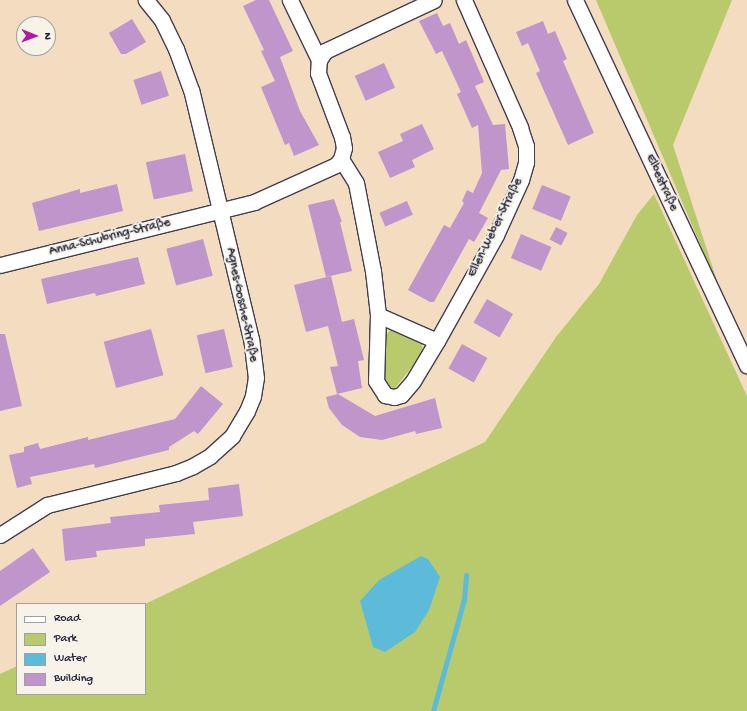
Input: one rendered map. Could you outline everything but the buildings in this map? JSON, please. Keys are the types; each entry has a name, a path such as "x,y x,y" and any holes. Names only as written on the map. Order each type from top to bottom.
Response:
{"street":[{"name":"Agnes-Gosche-Straße","path":"0,536 47,505 176,473 193,466 223,446 239,426 253,396 255,359 191,90 179,56 162,20 146,0"},
{"path":"290,0 319,60"},
{"path":"220,210 267,197 336,165 341,159 344,148 342,138 318,73 319,60 325,51 434,0"},
{"name":"Ellen-Weber-Straße","path":"341,159 356,183 373,271 378,315 376,381 385,395 394,397 401,394 437,341 496,235 521,180 526,162 526,146 520,127 464,0"},
{"name":"Elbestraße","path":"575,0 747,366"},
{"name":"Anna-Schubring-Straße","path":"0,265 220,210"},
{"path":"378,315 437,341"}],"green space":[{"path":"596,0 732,0 673,145 721,293"},
{"path":"654,194 747,396 747,711 0,711 0,674 16,666 16,695 146,695 146,604 485,442 556,337 599,284 637,215"},
{"path":"390,330 402,330 417,338 422,343 423,353 395,388 389,388 383,382 384,337"}],"water":[{"path":"421,556 428,559 440,577 429,610 415,632 385,652 373,647 360,601 379,580"}],"waterway":[{"path":"433,711 464,599 466,575"}]}
